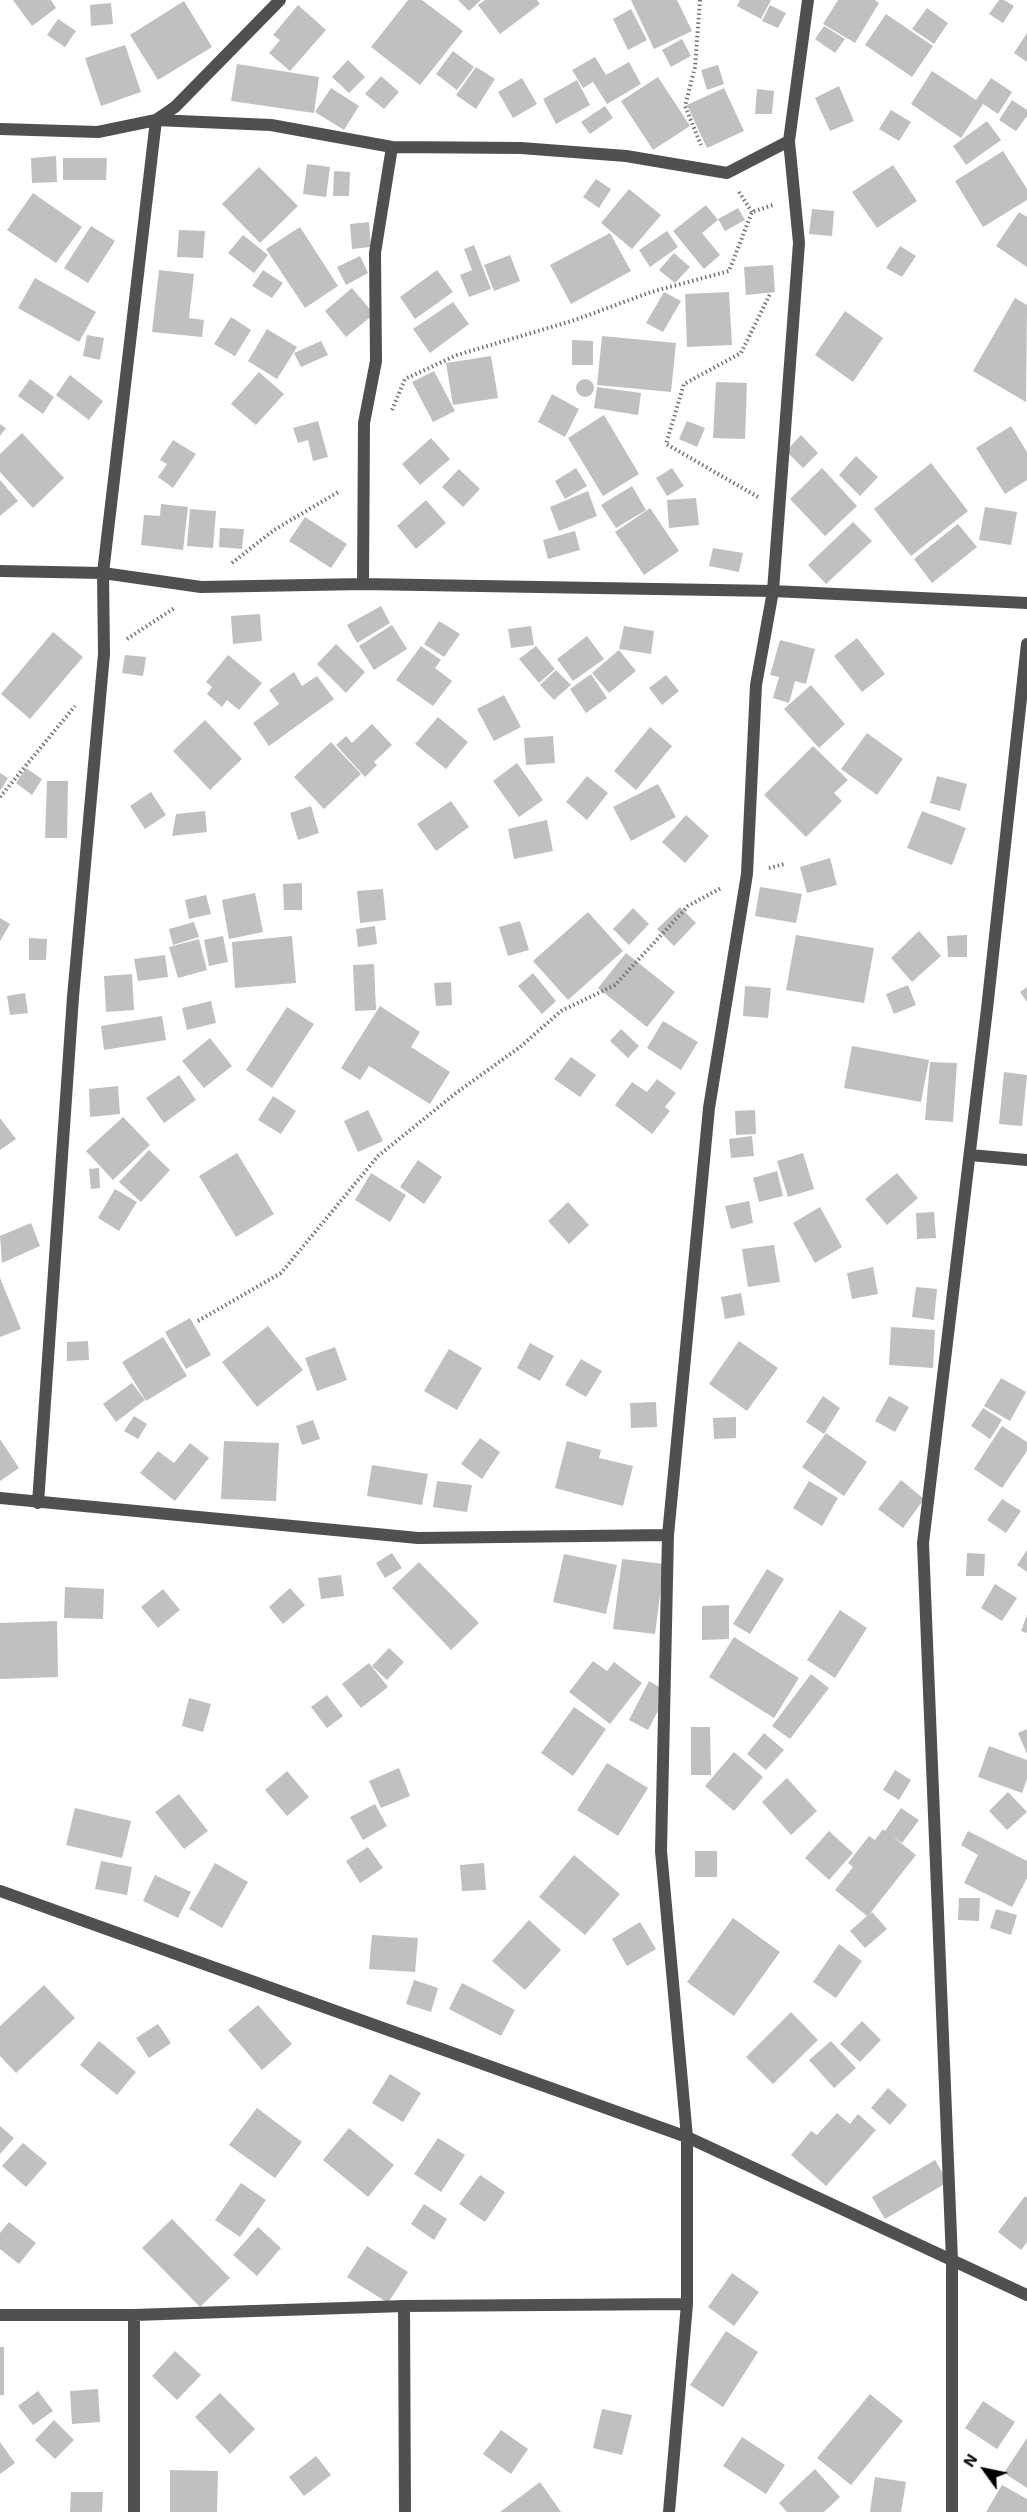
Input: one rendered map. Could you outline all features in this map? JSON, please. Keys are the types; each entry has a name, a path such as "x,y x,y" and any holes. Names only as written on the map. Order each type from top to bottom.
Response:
{"street":[{"path":"38,1503 73,997 104,654 103,573 156,120 175,107 280,0"},
{"path":"669,2512 687,2304 687,2138 661,1851 668,1535 709,1108 747,874 756,685 773,591 799,243 789,141 808,0"},
{"path":"0,129 98,132 156,120 271,125 392,147 521,148 626,156 727,173 789,141"},
{"path":"363,584 364,423 376,361 375,253 392,147"},
{"path":"0,571 103,573 201,586 363,584 773,591 1027,603"},
{"path":"952,2512 952,2260 923,1543 970,1155 1027,644"},
{"path":"970,1155 1027,1160"},
{"path":"0,1498 418,1538 668,1535"},
{"path":"0,1891 687,2138 1027,2295"},
{"path":"0,2315 134,2315 404,2306 687,2304"},
{"path":"404,2306 405,2512"},
{"path":"134,2315 134,2512"}],"path":[{"path":"700,0 694,67 685,106 705,154 727,173 752,212"},
{"path":"391,412 405,379 457,355 575,320 651,292 729,271 752,212 777,203"},
{"path":"772,290 741,353 684,384 666,444 761,499 778,514"},
{"path":"104,654 175,607 274,530 364,476"},
{"path":"0,797 80,701"},
{"path":"198,1321 281,1273 378,1156 456,1093 520,1047 561,1011 615,985 688,906 747,874 784,864"}],"building":[{"path":"13,0 51,0 56,8 32,26"},
{"path":"408,0 422,0 463,31 420,85 371,47"},
{"path":"458,0 481,0 469,11"},
{"path":"485,0 537,0 540,4 500,34 478,5"},
{"path":"631,0 677,0 692,31 654,49"},
{"path":"740,0 771,0 761,19 737,6"},
{"path":"838,0 875,0 879,3 855,43 823,24"},
{"path":"999,0 1004,0 1014,6 1003,23 989,14"},
{"path":"184,1 212,47 158,80 130,35"},
{"path":"111,3 113,24 91,26 90,5"},
{"path":"298,5 326,30 290,71 269,53 280,40 273,35"},
{"path":"770,5 786,13 778,28 762,21"},
{"path":"927,8 948,23 934,44 912,29"},
{"path":"631,9 647,40 628,50 613,19"},
{"path":"886,14 933,46 912,77 865,45"},
{"path":"58,19 76,31 65,47 47,35"},
{"path":"824,26 845,39 835,53 815,39"},
{"path":"1027,33 1027,62 1014,53"},
{"path":"682,39 691,56 671,67 662,50"},
{"path":"125,45 141,92 101,106 85,58"},
{"path":"453,51 474,67 457,90 436,74"},
{"path":"595,57 606,75 629,62 641,84 607,104 593,82 583,88 572,70"},
{"path":"348,60 365,77 349,93 332,77"},
{"path":"237,64 319,77 314,113 231,101"},
{"path":"718,65 724,84 707,90 701,70"},
{"path":"476,67 495,79 476,109 456,95"},
{"path":"932,71 976,100 991,78 1012,92 998,114 983,104 961,138 911,104"},
{"path":"381,76 399,92 384,109 365,94"},
{"path":"658,77 690,126 653,150 621,101"},
{"path":"522,78 537,104 513,118 498,92"},
{"path":"577,80 590,105 556,124 543,99"},
{"path":"839,86 854,121 830,131 815,98"},
{"path":"331,88 359,106 344,130 315,112"},
{"path":"724,88 744,131 707,148 687,105"},
{"path":"757,89 774,91 772,114 755,114"},
{"path":"1012,100 1027,110 1027,116 1016,131 999,120"},
{"path":"605,106 613,118 590,134 581,122"},
{"path":"891,110 911,122 899,141 879,129"},
{"path":"987,121 1001,140 966,165 953,146"},
{"path":"1003,151 1027,189 1027,200 983,227 955,181"},
{"path":"56,156 57,182 32,183 31,158"},
{"path":"63,158 107,158 106,180 63,180"},
{"path":"307,164 330,167 326,197 303,194"},
{"path":"893,165 917,201 877,228 852,192"},
{"path":"259,167 298,206 260,243 222,204"},
{"path":"334,171 350,172 349,196 333,196"},
{"path":"596,179 611,189 599,208 583,197"},
{"path":"629,189 661,215 632,249 601,223"},
{"path":"33,193 82,227 56,263 7,230"},
{"path":"706,205 718,220 702,233 720,255 704,269 673,231"},
{"path":"738,208 745,220 725,231 718,219"},
{"path":"812,209 834,211 832,236 809,234"},
{"path":"1019,212 1027,217 1027,267 996,246"},
{"path":"369,222 371,247 352,249 350,224"},
{"path":"91,226 115,241 88,283 64,268"},
{"path":"300,227 338,286 305,308 266,249"},
{"path":"179,230 205,231 203,258 177,257"},
{"path":"667,231 678,247 650,267 639,250"},
{"path":"610,233 631,271 571,304 550,265"},
{"path":"243,235 268,255 254,273 228,253"},
{"path":"474,245 491,289 469,297 460,275 472,270 464,249"},
{"path":"900,246 916,256 902,277 886,268"},
{"path":"674,253 690,267 675,283 659,270"},
{"path":"510,255 520,281 494,291 484,265"},
{"path":"360,256 368,273 346,285 337,267"},
{"path":"773,265 775,292 746,295 744,267"},
{"path":"159,270 194,274 189,318 204,320 202,337 152,332"},
{"path":"263,270 283,283 272,298 252,286"},
{"path":"437,270 453,292 415,319 400,297"},
{"path":"35,278 96,312 79,342 18,308"},
{"path":"352,288 374,314 346,337 325,311"},
{"path":"664,292 681,301 663,332 646,323"},
{"path":"729,292 732,345 687,347 685,294"},
{"path":"1015,298 1027,305 1026,402 973,371"},
{"path":"453,302 469,324 430,353 413,329"},
{"path":"845,311 883,338 853,382 815,355"},
{"path":"231,317 251,330 235,356 214,344"},
{"path":"267,329 297,347 277,379 248,361"},
{"path":"87,335 104,338 100,360 83,356"},
{"path":"602,336 676,343 671,392 597,385"},
{"path":"572,340 593,341 593,365 572,365"},
{"path":"321,341 328,355 301,367 294,353"},
{"path":"491,356 498,398 453,405 446,363"},
{"path":"434,371 455,411 433,422 412,382"},
{"path":"259,372 284,394 256,425 231,404"},
{"path":"70,375 103,401 89,420 56,395"},
{"path":"30,379 54,397 43,414 18,396"},
{"path":"585,379 593,384 594,388 589,396 585,397 577,392 576,388 581,380"},
{"path":"716,382 747,383 745,439 713,438"},
{"path":"597,387 641,393 638,415 594,408"},
{"path":"552,394 579,409 565,437 538,422"},
{"path":"604,415 639,474 603,496 568,438"},
{"path":"318,421 328,457 313,461 308,440 298,443 293,428"},
{"path":"687,421 705,428 697,447 679,439"},
{"path":"0,424 6,428 0,436"},
{"path":"1011,426 1027,452 1027,480 1005,494 976,448"},
{"path":"22,433 64,478 33,508 0,472 0,454"},
{"path":"801,435 818,453 803,468 786,451"},
{"path":"431,438 450,459 420,485 402,464"},
{"path":"173,440 196,454 173,488 158,477 167,464 160,460"},
{"path":"856,456 878,477 860,496 839,475"},
{"path":"931,463 968,511 911,556 874,509"},
{"path":"576,468 587,486 565,499 555,481"},
{"path":"672,468 684,486 667,496 656,478"},
{"path":"822,468 857,506 825,536 790,499"},
{"path":"459,469 480,489 463,507 442,487"},
{"path":"0,480 18,501 0,516"},
{"path":"632,486 646,510 616,528 601,505"},
{"path":"588,491 597,516 559,531 550,507"},
{"path":"696,498 699,525 669,528 667,500"},
{"path":"426,500 446,523 416,549 397,526"},
{"path":"161,504 188,507 183,550 141,545 144,515 160,516"},
{"path":"985,507 1017,512 1011,545 979,540"},
{"path":"650,508 679,551 644,575 615,532"},
{"path":"190,509 216,511 213,548 187,546"},
{"path":"305,517 347,544 331,568 289,541"},
{"path":"853,522 872,541 826,584 808,565"},
{"path":"958,524 977,547 932,583 914,559"},
{"path":"220,528 244,529 242,549 219,547"},
{"path":"575,531 580,550 548,559 543,540"},
{"path":"713,548 743,553 739,572 709,566"},
{"path":"381,606 390,623 357,643 347,625"},
{"path":"260,614 262,641 233,644 231,616"},
{"path":"439,621 460,634 444,657 424,644"},
{"path":"392,625 407,649 374,670 359,646"},
{"path":"531,626 534,645 511,648 508,629"},
{"path":"624,626 654,631 651,654 619,649"},
{"path":"53,632 83,657 30,719 1,694"},
{"path":"587,636 604,659 573,681 557,659"},
{"path":"857,638 885,674 862,692 834,656"},
{"path":"780,640 815,649 806,684 795,681 789,703 773,698 779,677 770,675"},
{"path":"336,644 365,672 346,693 317,664"},
{"path":"421,646 441,660 435,668 452,681 433,706 396,680"},
{"path":"536,646 555,669 539,683 519,659"},
{"path":"619,650 636,671 609,693 592,673"},
{"path":"125,655 146,657 143,676 122,673"},
{"path":"228,655 262,683 239,710 227,700 222,707 207,694 212,687 206,682"},
{"path":"556,670 571,685 554,700 540,685"},
{"path":"294,672 302,686 317,676 334,699 269,746 253,723 279,704 269,690"},
{"path":"591,674 607,698 586,713 570,689"},
{"path":"666,675 679,691 662,705 649,688"},
{"path":"811,685 845,724 819,748 784,709"},
{"path":"504,695 521,727 494,741 477,709"},
{"path":"438,717 468,742 446,769 415,744"},
{"path":"205,720 242,759 210,790 173,751"},
{"path":"372,724 392,745 374,762 377,765 365,777 336,745 346,736 352,743"},
{"path":"650,727 672,746 636,790 614,771"},
{"path":"867,733 903,759 877,795 841,769"},
{"path":"553,736 555,763 526,765 524,738"},
{"path":"331,742 361,774 324,809 294,777"},
{"path":"813,746 848,780 834,793 842,801 806,837 764,795"},
{"path":"517,763 543,800 519,817 493,781"},
{"path":"26,768 42,779 32,795 16,783"},
{"path":"0,773 8,778 0,791"},
{"path":"587,776 608,793 587,820 566,802"},
{"path":"937,776 967,784 960,811 930,803"},
{"path":"47,781 68,781 67,838 45,838"},
{"path":"658,784 676,817 631,841 613,807"},
{"path":"151,792 166,815 145,829 130,806"},
{"path":"451,801 469,827 436,851 417,824"},
{"path":"311,806 319,833 298,840 290,813"},
{"path":"205,811 207,832 172,836 176,814"},
{"path":"922,811 966,828 952,865 907,848"},
{"path":"686,815 709,836 685,863 662,842"},
{"path":"547,820 553,851 514,859 508,829"},
{"path":"830,858 837,885 807,893 800,867"},
{"path":"302,883 302,910 284,910 283,884"},
{"path":"760,887 802,894 796,923 755,916"},
{"path":"383,889 386,920 360,923 357,891"},
{"path":"255,893 263,932 229,939 222,900"},
{"path":"206,895 211,914 189,919 185,900"},
{"path":"680,907 696,923 674,946 657,929"},
{"path":"633,908 649,924 629,945 613,929"},
{"path":"588,912 623,951 568,1000 533,961"},
{"path":"0,918 10,924 0,941"},
{"path":"520,921 529,950 508,956 499,927"},
{"path":"194,922 199,937 173,945 169,929"},
{"path":"375,926 377,944 358,947 356,929"},
{"path":"919,931 941,956 912,982 891,958"},
{"path":"796,935 874,948 864,1003 786,990"},
{"path":"967,935 967,957 948,957 947,936"},
{"path":"223,936 228,962 209,966 204,940"},
{"path":"292,936 296,983 235,988 232,942"},
{"path":"29,938 47,939 46,960 29,960"},
{"path":"199,939 207,970 178,978 169,947"},
{"path":"626,953 675,992 647,1027 598,988"},
{"path":"165,955 168,977 138,981 134,959"},
{"path":"374,964 376,1010 355,1011 353,965"},
{"path":"533,973 556,1001 542,1014 518,986"},
{"path":"132,974 134,1010 106,1012 104,976"},
{"path":"451,982 452,1005 436,1006 434,983"},
{"path":"908,985 916,1005 894,1014 886,994"},
{"path":"745,986 771,988 768,1018 743,1016"},
{"path":"1027,987 1027,1002 1020,992"},
{"path":"25,993 28,1013 10,1015 7,996"},
{"path":"211,1001 216,1023 187,1030 182,1008"},
{"path":"380,1006 420,1032 411,1047 450,1072 430,1104 369,1066 360,1080 341,1068"},
{"path":"287,1007 314,1024 272,1088 246,1070"},
{"path":"162,1016 166,1040 104,1050 101,1026"},
{"path":"663,1021 698,1042 681,1070 647,1048"},
{"path":"621,1029 639,1046 628,1058 610,1041"},
{"path":"210,1038 232,1066 204,1088 182,1061"},
{"path":"852,1046 929,1060 921,1102 844,1088"},
{"path":"571,1057 596,1075 580,1097 554,1079"},
{"path":"930,1062 957,1063 953,1122 925,1120"},
{"path":"1004,1072 1027,1075 1022,1126 999,1124"},
{"path":"179,1075 196,1100 164,1123 146,1098"},
{"path":"657,1079 676,1093 665,1107 670,1111 652,1134 615,1105 632,1082 647,1092"},
{"path":"118,1086 120,1114 90,1117 89,1089"},
{"path":"273,1096 296,1111 281,1134 258,1120"},
{"path":"368,1110 383,1141 358,1152 344,1121"},
{"path":"755,1110 756,1134 736,1135 735,1111"},
{"path":"123,1117 150,1145 113,1180 86,1151"},
{"path":"0,1118 16,1139 0,1150"},
{"path":"752,1136 754,1156 731,1158 729,1139"},
{"path":"149,1150 170,1170 141,1202 119,1182"},
{"path":"237,1153 274,1214 236,1237 199,1176"},
{"path":"803,1153 814,1189 788,1197 777,1161"},
{"path":"418,1160 442,1177 424,1204 400,1187"},
{"path":"99,1168 100,1188 91,1189 89,1169"},
{"path":"777,1171 783,1196 759,1202 753,1178"},
{"path":"371,1173 406,1195 390,1222 355,1200"},
{"path":"897,1173 918,1198 887,1225 865,1199"},
{"path":"115,1189 137,1202 119,1231 98,1218"},
{"path":"749,1201 753,1223 731,1229 725,1206"},
{"path":"568,1202 589,1225 569,1244 548,1221"},
{"path":"820,1207 842,1247 815,1263 793,1223"},
{"path":"934,1212 936,1238 917,1239 916,1213"},
{"path":"31,1223 40,1246 2,1263 0,1236"},
{"path":"774,1245 780,1282 748,1287 742,1249"},
{"path":"873,1267 878,1294 852,1299 847,1273"},
{"path":"0,1278 21,1329 0,1337"},
{"path":"916,1287 937,1289 934,1320 912,1317"},
{"path":"741,1293 745,1315 725,1319 721,1297"},
{"path":"190,1318 211,1355 186,1369 165,1332"},
{"path":"268,1326 303,1370 257,1407 222,1362"},
{"path":"891,1327 935,1330 933,1368 889,1365"},
{"path":"163,1337 187,1376 146,1401 122,1362"},
{"path":"88,1341 89,1360 67,1361 67,1342"},
{"path":"739,1341 778,1368 747,1411 709,1384"},
{"path":"530,1343 554,1356 540,1381 517,1368"},
{"path":"335,1347 347,1380 317,1391 305,1358"},
{"path":"449,1349 482,1368 457,1410 424,1391"},
{"path":"581,1359 602,1371 586,1397 565,1385"},
{"path":"1001,1378 1026,1392 1010,1421 984,1406"},
{"path":"132,1383 145,1400 116,1422 103,1404"},
{"path":"823,1396 840,1408 824,1434 806,1422"},
{"path":"889,1396 909,1407 895,1432 875,1421"},
{"path":"656,1402 657,1427 631,1428 630,1403"},
{"path":"983,1408 1002,1420 990,1439 971,1426"},
{"path":"134,1416 147,1424 138,1439 124,1431"},
{"path":"736,1417 736,1438 714,1439 713,1418"},
{"path":"313,1420 320,1439 302,1445 296,1426"},
{"path":"1002,1426 1027,1442 1027,1451 1002,1488 974,1469"},
{"path":"826,1433 867,1462 844,1496 802,1467"},
{"path":"480,1438 500,1452 482,1479 461,1464"},
{"path":"0,1439 19,1468 0,1481"},
{"path":"224,1441 279,1443 276,1501 221,1499"},
{"path":"567,1441 601,1450 599,1458 633,1466 623,1506 555,1488"},
{"path":"190,1443 209,1458 175,1501 140,1473 158,1451 174,1463"},
{"path":"372,1465 428,1474 422,1505 367,1496"},
{"path":"901,1480 924,1499 903,1528 878,1509"},
{"path":"437,1481 472,1485 467,1512 433,1507"},
{"path":"809,1481 838,1498 822,1526 793,1508"},
{"path":"1002,1499 1021,1511 1006,1533 987,1520"},
{"path":"1027,1550 1027,1572 1017,1565"},
{"path":"392,1553 402,1568 385,1578 376,1563"},
{"path":"967,1553 985,1554 984,1576 966,1576"},
{"path":"564,1554 617,1565 606,1614 553,1602"},
{"path":"622,1559 664,1564 655,1634 613,1629"},
{"path":"419,1562 479,1623 451,1650 392,1588"},
{"path":"767,1569 784,1579 750,1634 733,1624"},
{"path":"341,1575 344,1596 321,1599 318,1578"},
{"path":"995,1584 1017,1598 1002,1621 981,1608"},
{"path":"65,1587 104,1589 103,1619 64,1618"},
{"path":"290,1588 305,1605 283,1624 269,1607"},
{"path":"163,1589 180,1610 158,1628 141,1607"},
{"path":"729,1605 729,1639 702,1640 702,1606"},
{"path":"840,1610 867,1628 835,1678 807,1660"},
{"path":"1027,1615 1027,1633 1021,1631"},
{"path":"57,1621 58,1677 0,1679 0,1623"},
{"path":"734,1637 799,1678 774,1718 709,1677"},
{"path":"389,1648 404,1662 387,1680 372,1666"},
{"path":"593,1661 607,1671 614,1662 642,1683 610,1724 569,1692"},
{"path":"369,1663 388,1687 361,1708 342,1684"},
{"path":"811,1674 829,1688 790,1739 772,1726"},
{"path":"649,1681 668,1692 648,1730 629,1720"},
{"path":"327,1695 343,1716 327,1728 311,1707"},
{"path":"189,1698 211,1704 203,1732 182,1726"},
{"path":"574,1707 606,1729 573,1776 541,1753"},
{"path":"691,1727 710,1727 711,1775 691,1775"},
{"path":"1027,1729 1027,1754 1018,1733"},
{"path":"764,1733 784,1750 766,1770 747,1754"},
{"path":"989,1746 1027,1760 1027,1779 1022,1793 978,1777"},
{"path":"734,1752 763,1777 734,1811 705,1786"},
{"path":"607,1763 648,1788 618,1836 577,1810"},
{"path":"399,1768 410,1796 381,1808 369,1781"},
{"path":"895,1770 911,1780 899,1800 883,1790"},
{"path":"287,1771 309,1797 287,1816 265,1790"},
{"path":"787,1778 817,1811 791,1835 762,1802"},
{"path":"1008,1792 1027,1812 1007,1830 989,1811"},
{"path":"179,1794 208,1831 184,1849 155,1812"},
{"path":"375,1804 387,1826 363,1840 350,1817"},
{"path":"75,1808 131,1821 122,1858 66,1845"},
{"path":"901,1808 919,1820 902,1843 892,1836 916,1855 868,1916 872,1912 887,1929 865,1948 850,1931 867,1916 835,1890 853,1867 848,1863 869,1836 875,1840 883,1829 885,1831"},
{"path":"829,1831 853,1853 829,1880 805,1858"},
{"path":"968,1831 1027,1861 1027,1878 1012,1907 964,1883 978,1855 961,1845"},
{"path":"368,1847 383,1868 360,1883 346,1861"},
{"path":"695,1851 717,1851 717,1877 695,1877"},
{"path":"574,1855 620,1894 585,1935 539,1897"},
{"path":"101,1861 132,1867 127,1895 95,1889"},
{"path":"215,1863 248,1882 222,1928 189,1909"},
{"path":"484,1863 486,1890 462,1891 460,1865"},
{"path":"155,1875 191,1892 178,1918 143,1901"},
{"path":"959,1898 980,1898 979,1921 958,1920"},
{"path":"996,1909 1017,1915 1011,1935 990,1928"},
{"path":"733,1918 780,1952 734,2016 687,1982"},
{"path":"529,1920 561,1950 525,1990 492,1961"},
{"path":"640,1922 656,1949 627,1966 612,1939"},
{"path":"372,1935 418,1938 415,1972 369,1969"},
{"path":"839,1944 862,1961 836,1998 813,1982"},
{"path":"414,1980 438,1988 431,2012 406,2004"},
{"path":"462,1983 515,2010 501,2036 449,2009"},
{"path":"44,1985 75,2018 16,2073 0,2056 0,2026"},
{"path":"258,2005 292,2044 262,2070 228,2030"},
{"path":"791,2012 818,2040 773,2084 746,2057"},
{"path":"862,2021 881,2040 860,2062 840,2044"},
{"path":"158,2024 171,2043 149,2058 136,2038"},
{"path":"99,2041 136,2072 117,2095 80,2065"},
{"path":"831,2041 856,2068 834,2088 809,2060"},
{"path":"390,2074 421,2093 403,2122 372,2103"},
{"path":"888,2088 907,2105 890,2125 871,2108"},
{"path":"257,2108 302,2142 275,2178 229,2145"},
{"path":"837,2113 850,2124 858,2114 876,2130 826,2186 791,2155 811,2131 817,2135"},
{"path":"0,2126 14,2138 0,2154"},
{"path":"349,2128 394,2165 368,2197 323,2160"},
{"path":"438,2138 465,2155 441,2192 414,2174"},
{"path":"23,2143 47,2163 26,2187 2,2166"},
{"path":"935,2160 948,2182 885,2219 872,2197"},
{"path":"480,2175 505,2192 485,2222 459,2204"},
{"path":"241,2183 266,2200 240,2237 215,2220"},
{"path":"1025,2196 1027,2198 1027,2242 1021,2250 998,2232"},
{"path":"424,2204 447,2219 434,2240 411,2224"},
{"path":"172,2219 230,2278 200,2307 142,2248"},
{"path":"9,2222 36,2243 19,2264 0,2249 0,2233"},
{"path":"258,2227 281,2248 257,2276 233,2255"},
{"path":"367,2246 408,2272 388,2303 347,2277"},
{"path":"732,2273 759,2292 734,2326 708,2307"},
{"path":"726,2331 758,2352 723,2407 690,2385"},
{"path":"0,2347 4,2347 4,2395 0,2395"},
{"path":"175,2351 201,2375 177,2400 152,2376"},
{"path":"98,2389 100,2422 72,2424 70,2391"},
{"path":"38,2391 53,2411 33,2425 18,2406"},
{"path":"220,2393 255,2429 230,2454 195,2417"},
{"path":"870,2394 903,2421 851,2485 817,2458"},
{"path":"983,2401 1015,2422 997,2449 965,2428"},
{"path":"602,2409 632,2415 622,2455 593,2448"},
{"path":"54,2420 74,2440 55,2459 35,2440"},
{"path":"501,2430 528,2449 511,2474 483,2454"},
{"path":"742,2437 785,2465 766,2494 723,2466"},
{"path":"1027,2438 1027,2488 1004,2473"},
{"path":"0,2442 15,2463 0,2474"},
{"path":"316,2456 331,2475 304,2496 289,2477"},
{"path":"815,2469 840,2497 824,2512 787,2512 779,2503"},
{"path":"170,2470 218,2471 217,2512 170,2512"},
{"path":"875,2477 906,2482 901,2512 870,2512"},
{"path":"540,2482 561,2512 500,2512"},
{"path":"1002,2485 1027,2499 1027,2512 986,2512"},
{"path":"71,2492 103,2492 102,2512 70,2512"}]}
